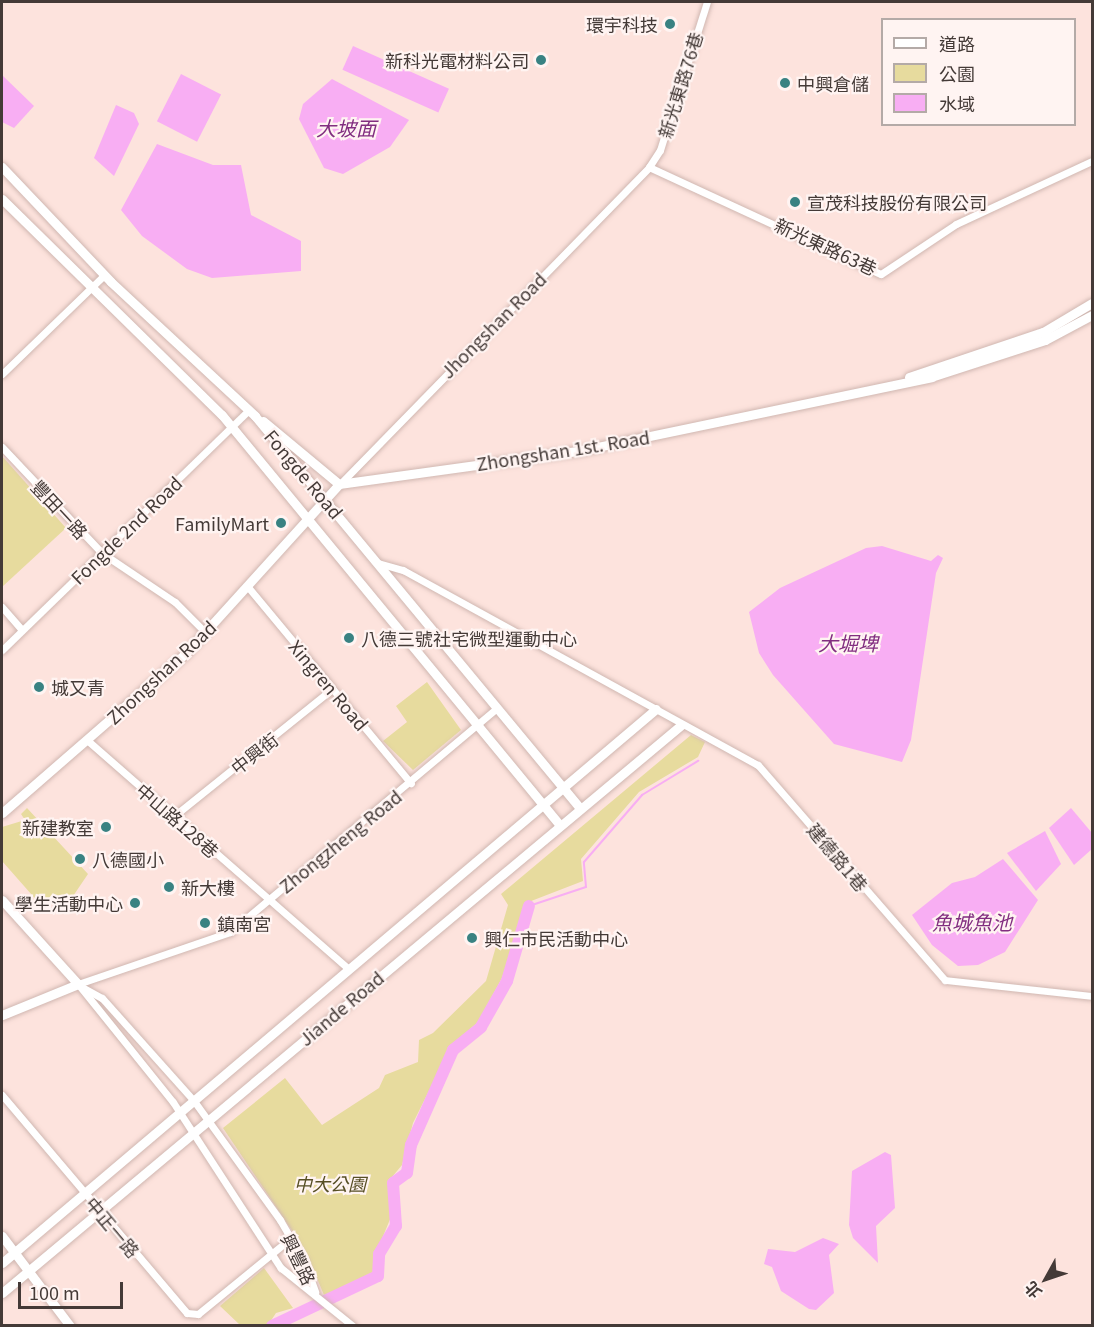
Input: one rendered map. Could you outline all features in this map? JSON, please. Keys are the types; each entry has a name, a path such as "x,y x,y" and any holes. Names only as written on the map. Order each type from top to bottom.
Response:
{"main road":[{"name":"Fongde Road","path":"2,167 104,275 252,413 326,499 579,807"},
{"name":"Fongde Road","path":"2,199 89,290 232,426 559,824"},
{"path":"884,386 1042,332 1092,303"},
{"path":"884,386 932,377 1045,340 1092,315"},
{"name":"Zhongshan 1st. Road","path":"339,484 584,450 884,386"},
{"path":"252,413 339,484 309,518"},
{"name":"Zhongshan Road","path":"2,813 206,633 309,518"},
{"name":"Jiande Road","path":"2,1263 545,806 656,709"},
{"name":"Jiande Road","path":"2,1293 579,807 681,725"},
{"path":"2,900 78,984"},
{"name":"Zhongzheng Road","path":"2,1015 78,984"},
{"path":"2,1236 70,1326"}],"street":[{"name":"新光東路76巷","path":"649,167 660,150 706,2"},
{"name":"新光東路63巷","path":"649,167 881,274 956,224 1092,161"},
{"name":"Jhongshan Road","path":"339,484 649,167"},
{"path":"2,374 104,275"},
{"name":"Fongde 2nd Road","path":"2,650 232,426 252,413"},
{"name":"豐田一路","path":"2,447 102,553 175,602 206,633"},
{"name":"建德路1巷","path":"378,563 403,570 656,709 767,773 945,980 1092,996"},
{"name":"Xingren Road","path":"248,587 411,783"},
{"path":"2,607 22,630"},
{"name":"中興街","path":"174,816 333,689"},
{"name":"Zhongzheng Road","path":"78,984 224,935 411,783 497,708"},
{"name":"中山路128巷","path":"87,740 349,969"},
{"name":"興豐路","path":"78,984 102,998 194,1101 291,1238 317,1295"},
{"name":"興豐路","path":"78,984 180,1113 281,1268 317,1295"},
{"name":"中正一路","path":"2,1095 100,1211 193,1315 291,1238"},
{"path":"317,1295 353,1326"}],"green space":[{"path":"2,456 66,528 2,587"},
{"path":"427,682 461,730 413,770 383,741 407,722 396,706"},
{"name":"中大公園","path":"691,735 705,742 698,757 639,792 581,859 583,881 526,903 502,978 478,1022 452,1045 413,1123 402,1165 392,1177 391,1217 374,1258 374,1276 324,1295 305,1250 223,1128 285,1078 322,1125 379,1088 385,1075 418,1062 419,1040 433,1033 486,981 508,905 501,894"},
{"path":"27,808 88,874 67,905 39,903 2,861 2,827 25,820 21,814"},
{"path":"264,1268 293,1308 276,1313 268,1325 240,1325 220,1306"}],"water":[{"name":"大坡面","path":"353,46 449,89 438,112 342,70"},
{"path":"181,74 221,94 197,142 157,121"},
{"path":"2,75 34,106 14,128 2,122"},
{"name":"大坡面","path":"332,79 409,120 390,147 343,174 324,168 299,119 303,104"},
{"path":"116,105 134,113 139,124 114,176 94,158"},
{"path":"157,144 213,165 241,165 251,215 301,241 301,271 212,278 187,269 142,236 121,210"},
{"name":"大堀埤","path":"882,546 931,561 938,555 943,558 936,573 911,740 902,762 834,744 773,675 759,653 749,612 780,588 866,548"},
{"path":"1071,808 1092,833 1092,849 1074,865 1049,828"},
{"path":"1045,831 1061,864 1036,891 1007,853"},
{"name":"魚城魚池","path":"1003,859 1038,900 1005,952 978,965 958,966 932,945 912,915 952,883 975,877"},
{"path":"885,1152 891,1155 895,1208 876,1226 878,1263 853,1238 849,1225 852,1171"},
{"path":"823,1238 839,1244 829,1255 834,1293 816,1310 809,1309 781,1291 772,1267 764,1264 768,1249 795,1252"}],"waterway":[{"path":"529,906 586,887 584,862 642,795 698,761"},
{"path":"272,1326 378,1276 379,1254 396,1226 393,1183 407,1173 411,1145 453,1050 481,1027 507,981 529,906"}],"place":[{"name":"環宇科技","path":"670,24"},
{"name":"新科光電材料公司","path":"541,60"},
{"name":"中興倉儲","path":"785,83"},
{"name":"宣茂科技股份有限公司","path":"795,202"},
{"name":"FamilyMart","path":"281,523"},
{"name":"八德三號社宅微型運動中心","path":"349,638"},
{"name":"城又青","path":"39,687"},
{"name":"新建教室","path":"106,827"},
{"name":"八德國小","path":"80,859"},
{"name":"新大樓","path":"169,887"},
{"name":"學生活動中心","path":"135,903"},
{"name":"鎮南宮","path":"205,923"},
{"name":"興仁市民活動中心","path":"472,938"}]}
